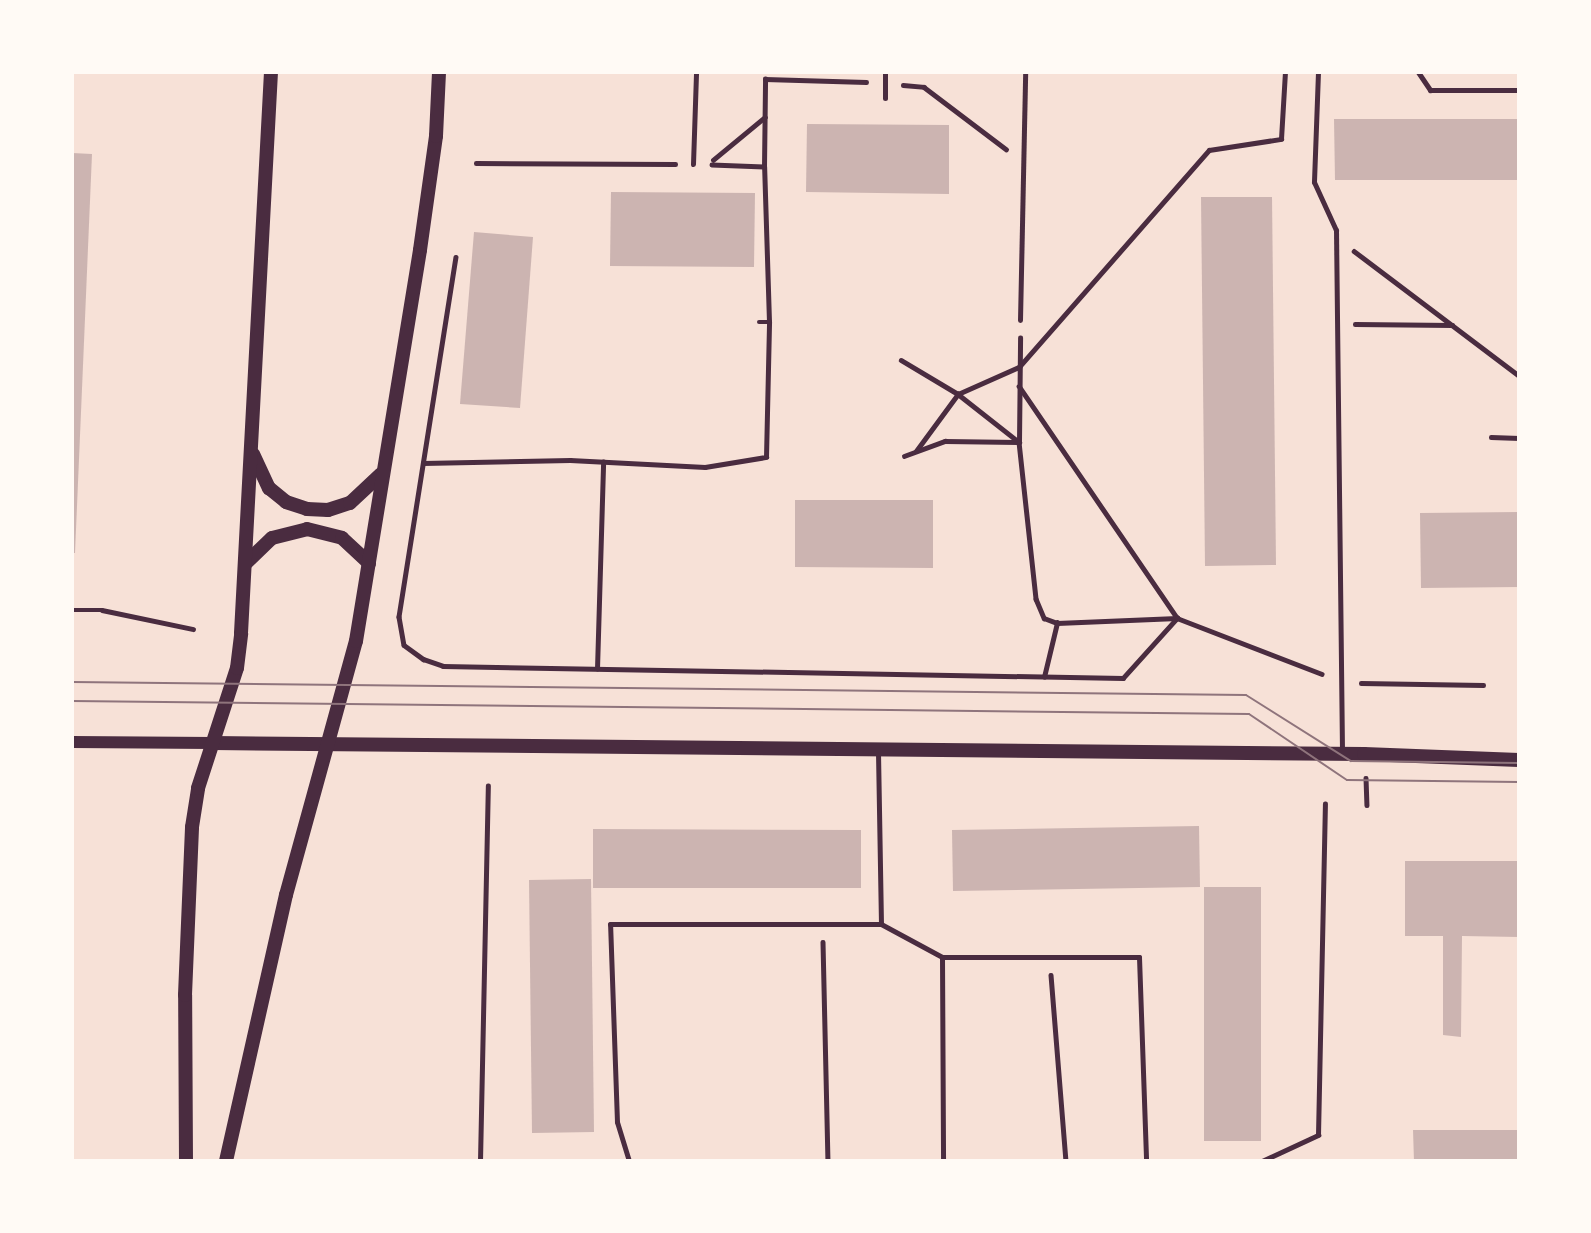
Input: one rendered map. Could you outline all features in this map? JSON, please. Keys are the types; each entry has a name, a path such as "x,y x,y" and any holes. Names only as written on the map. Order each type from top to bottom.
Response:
{"main road":[{"path":"186,1161 185,995 192,827 212,744 237,668 246,563 271,72"},
{"path":"226,1161 286,895 356,642 381,472 421,237 439,72"},
{"path":"251,448 269,488 286,502 307,509 328,510 351,503 381,472"},
{"path":"246,563 272,538 307,528 342,538 369,563"},
{"path":"212,744 1342,754 1519,760"}],"street":[{"path":"72,742 212,744"}],"lane":[{"path":"693,164 696,72"},
{"path":"885,72 885,99"},
{"path":"1020,320 1026,72"},
{"path":"1318,72 1314,182 1336,230 1337,247 1342,754"},
{"path":"1418,72 1430,90 1519,90"},
{"path":"878,749 881,924"},
{"path":"629,1161 617,1122 610,924 881,924 942,957 1139,957 1146,1161"},
{"path":"942,957 943,1161"}],"path":[{"path":"916,451 958,394 1019,367 1209,150 1281,139 1285,72"},
{"path":"423,463 603,462 705,467 766,457 769,322 764,167 765,79 844,82"},
{"path":"924,87 1023,162"},
{"path":"764,167 707,165 765,117"},
{"path":"477,163 693,164"},
{"path":"1337,247 1352,249 1519,376"},
{"path":"456,257 399,617 404,645 423,659 443,666 1123,678 1177,618"},
{"path":"1020,320 1019,442 1036,599 1044,618 1057,623 1177,618 1343,682"},
{"path":"759,322 769,322"},
{"path":"1338,324 1452,326"},
{"path":"901,360 958,394 1019,442"},
{"path":"1019,386 1177,618"},
{"path":"1491,436 1519,438"},
{"path":"904,456 945,441 1019,442"},
{"path":"597,668 603,462"},
{"path":"72,610 102,610 193,629"},
{"path":"1044,677 1057,623"},
{"path":"1361,683 1483,685"},
{"path":"480,1161 488,786"},
{"path":"1262,1161 1318,1135 1325,804"},
{"path":"823,924 828,1161"},
{"path":"1049,957 1066,1161"}],"building":[{"path":"1334,119 1519,119 1519,180 1335,180"},
{"path":"807,124 949,125 949,194 806,192"},
{"path":"72,153 92,154 75,553 72,553"},
{"path":"611,192 755,193 754,267 610,266"},
{"path":"1201,197 1272,197 1276,565 1205,566"},
{"path":"474,232 533,237 520,408 460,404"},
{"path":"795,500 933,500 933,568 795,567"},
{"path":"1519,512 1519,587 1421,588 1420,513"},
{"path":"1199,826 1200,887 953,891 952,830"},
{"path":"593,829 861,830 861,888 593,888"},
{"path":"1405,861 1519,861 1519,937 1462,936 1461,1037 1443,1035 1443,936 1405,936"},
{"path":"591,879 594,1132 532,1133 529,880"},
{"path":"1204,887 1261,887 1261,1141 1204,1141"},
{"path":"1413,1130 1519,1130 1519,1161 1414,1161"}],"tram line":[{"path":"72,682 1246,695 1351,761 1519,763"},
{"path":"72,701 1249,714 1347,780 1519,782"}]}
